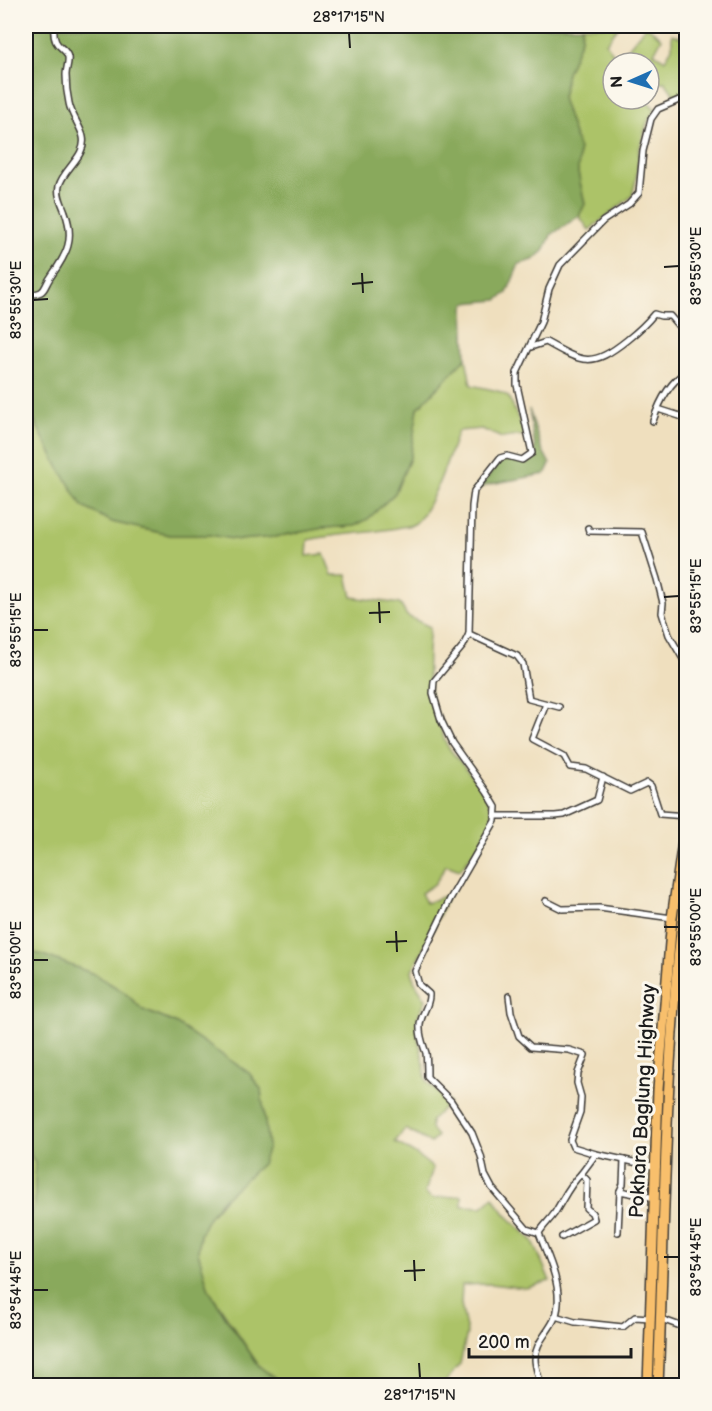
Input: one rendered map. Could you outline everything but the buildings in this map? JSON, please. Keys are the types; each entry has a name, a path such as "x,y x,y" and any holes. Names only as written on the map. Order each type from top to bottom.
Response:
{"highway":[{"name":"Pokhara Baglung Highway","path":"648,1386 658,1090 672,918 687,818"},
{"name":"Pokhara Baglung Highway","path":"658,1386 669,1077 687,891"}],"street":[{"path":"26,295 38,294 47,287 50,278 69,248 68,220 60,201 59,184 79,154 83,136 69,105 66,73 68,59 66,53 58,47 54,40 54,26"},
{"path":"540,1233 527,1228 492,1188 485,1175 472,1133 452,1101 427,1077 426,1054 420,1034 422,1014 429,1003 429,994 416,979 415,971 450,899 489,834 496,807 452,743 441,720 433,693 434,681 469,634 474,491 500,458 507,456 522,460 532,453 517,385 517,373 541,322 549,289 560,265 603,221 630,204 639,193 643,151 651,120 658,110 687,97"},
{"path":"530,347 546,342 582,359 601,358 616,350 641,329 654,314 670,316 687,335"},
{"path":"653,421 674,382 687,372"},
{"path":"658,409 687,418"},
{"path":"588,528 589,531 642,532 657,579 663,603 662,613 669,635 687,664"},
{"path":"469,634 517,656 523,664 529,699 559,707"},
{"path":"546,704 532,739 564,756 570,766 586,769 630,791 647,783 651,786 660,814 687,818"},
{"path":"495,816 564,815 597,800 603,777"},
{"path":"546,901 562,909 599,908 672,918"},
{"path":"509,996 511,1012 519,1036 531,1047 569,1050 585,1055 578,1073 580,1112 570,1140 573,1147 657,1167"},
{"path":"541,1386 536,1370 536,1350 538,1342 547,1334 558,1306 556,1282 540,1233 575,1180 596,1154"},
{"path":"618,1232 624,1160"},
{"path":"562,1236 594,1219 592,1213 586,1208 587,1180 581,1174"},
{"path":"620,1191 655,1198"},
{"path":"555,1316 575,1322 623,1327 635,1317 651,1318"},
{"path":"661,1319 687,1328"}],"green space":[{"path":"26,26 582,26 581,39 567,73 562,98 579,150 578,173 585,204 579,216 551,235 544,251 533,260 519,264 507,293 497,300 466,303 464,308 466,358 418,408 410,458 395,493 368,519 354,526 239,540 210,535 170,535 112,522 83,507 59,468 26,405"},
{"path":"582,26 619,26 606,43 612,51 601,51 601,111 654,111 647,123 639,151 632,196 589,230 579,216 585,204 578,173 579,150 562,98 567,73 581,39"},
{"path":"646,26 662,38 655,51 625,51"},
{"path":"672,34 686,39 686,93 676,97 665,82 661,82 661,57 665,60 672,47"},
{"path":"466,358 471,385 498,391 508,396 526,435 502,438 482,429 458,431 427,508 414,524 308,540 307,556 324,554 332,575 347,575 352,597 400,604 407,616 430,627 429,687 435,710 447,745 486,796 492,814 485,836 460,870 446,865 435,884 421,893 426,903 449,894 412,970 414,981 426,1000 417,1018 417,1034 426,1081 449,1103 431,1120 431,1129 437,1136 431,1143 405,1129 395,1142 433,1168 425,1193 432,1198 462,1196 462,1206 482,1207 493,1197 506,1215 533,1241 550,1281 526,1288 491,1284 462,1285 461,1304 467,1333 460,1364 443,1385 283,1385 259,1366 209,1290 198,1252 200,1234 209,1217 268,1147 261,1089 249,1073 175,1023 143,1010 124,992 94,974 26,951 26,405 59,468 112,522 170,535 210,535 239,540 274,537 323,528 354,526 368,519 395,493 410,458 418,408"},
{"path":"529,409 541,447 550,464 545,474 480,488 493,469 502,461 511,459 525,461 532,456 535,449"},
{"path":"26,951 94,974 124,992 143,1010 175,1023 249,1073 261,1089 268,1147 262,1164 220,1202 209,1217 200,1234 198,1252 209,1290 228,1321 259,1366 283,1385 26,1385 26,1224 35,1204 35,1163 26,1148"},
{"path":"26,1148 35,1163 35,1204 26,1224"}]}
